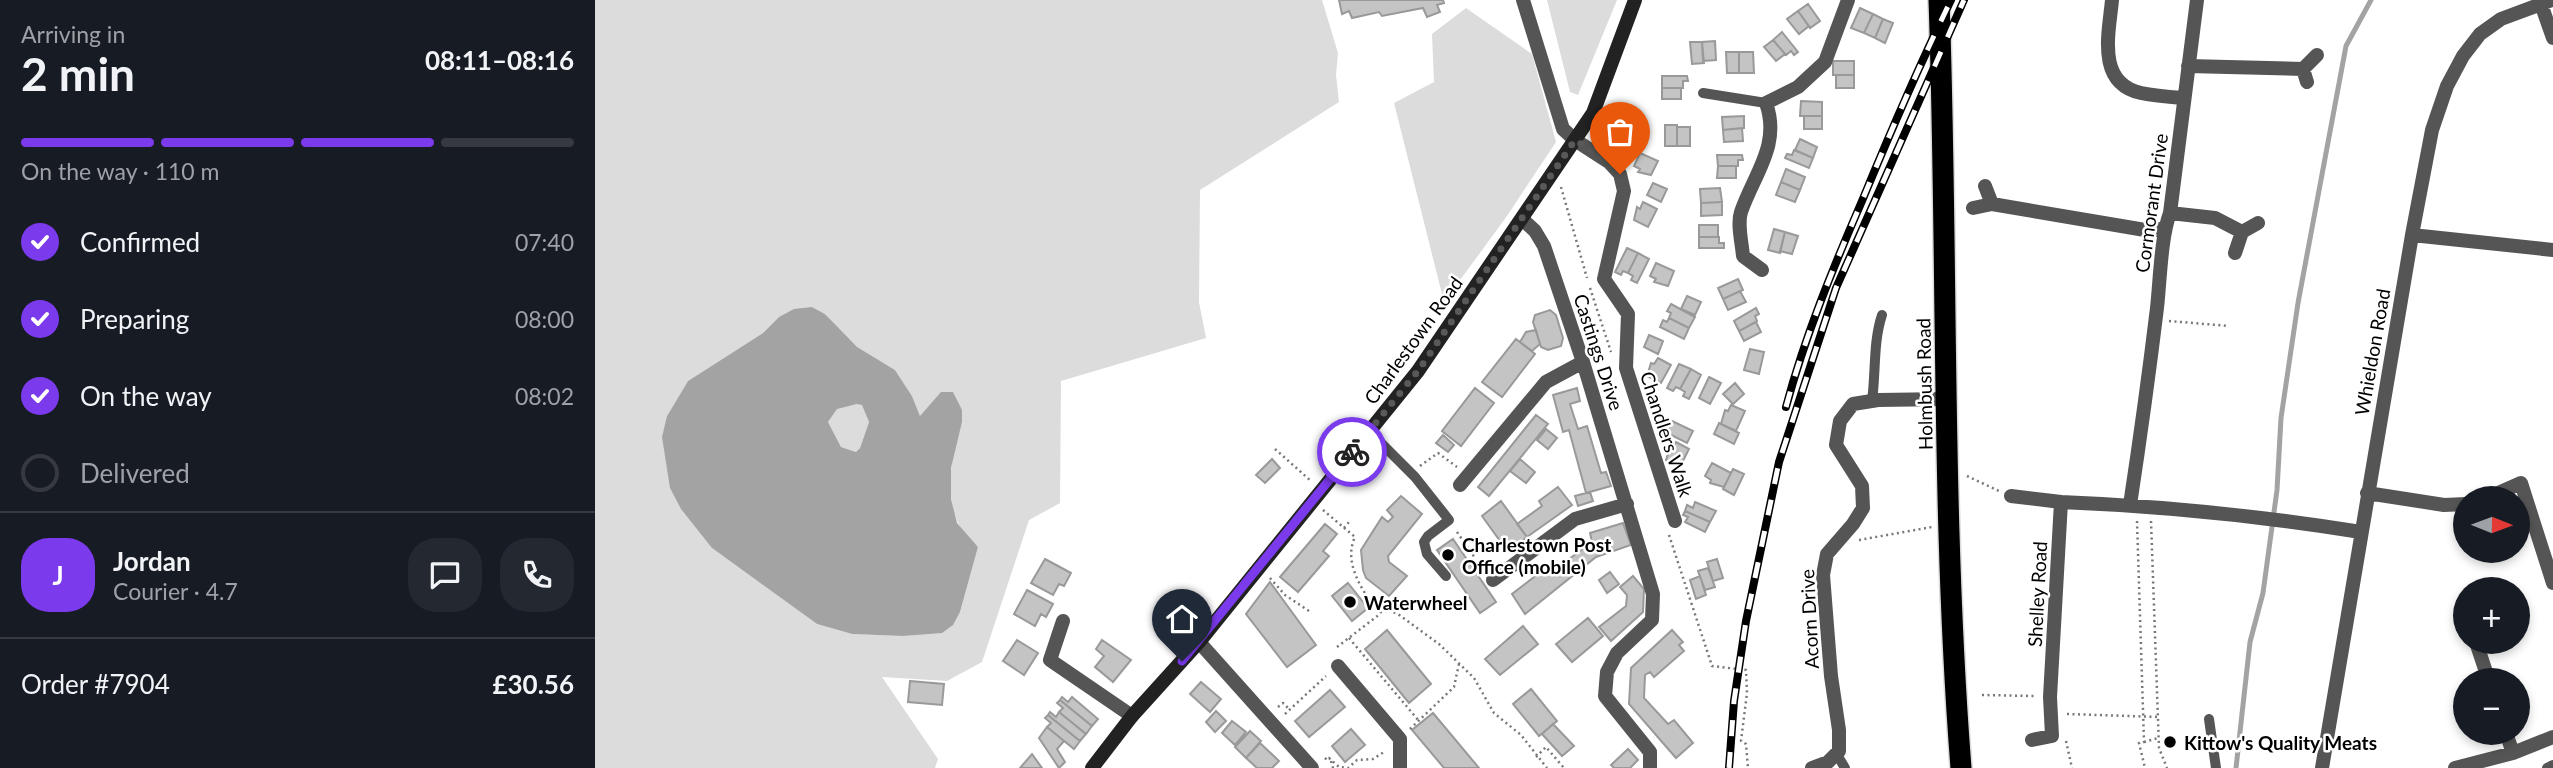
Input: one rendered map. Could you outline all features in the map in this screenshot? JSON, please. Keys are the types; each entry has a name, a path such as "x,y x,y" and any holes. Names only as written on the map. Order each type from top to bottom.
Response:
{"highway":[{"name":"Holmbush Road","path":"1939,0 1944,134 1949,526 1955,695 1961,768"}],"street":[{"path":"1523,0 1563,129 1575,140"},
{"name":"Charlestown Road","path":"1092,768 1132,716 1199,642 1418,371 1593,113 1635,0"},
{"path":"1762,270 1743,256 1740,215 1763,164 1771,132 1772,117 1766,103 1798,87 1825,62 1848,0"},
{"path":"2112,0 2106,57 2116,78 2138,92 2184,99"},
{"name":"Cormorant Drive","path":"2139,506 2144,412 2164,228 2170,213 2197,0"},
{"path":"2547,2 2553,38"},
{"name":"Whieldon Road","path":"2322,768 2411,235 2432,130 2447,86 2463,56 2480,34 2501,19 2547,2"},
{"path":"2188,66 2305,75 2317,55"},
{"name":"Chandlers Walk","path":"1575,140 1609,162 1620,174 1624,191 1604,279 1628,314 1626,368 1675,521"},
{"path":"1985,186 1992,204"},
{"path":"1973,208 1992,204 2151,231 2164,228"},
{"path":"2170,213 2215,218 2242,232"},
{"name":"Castings Drive","path":"1521,219 1535,231 1544,247 1583,362 1653,594 1652,620 1617,653 1607,672 1605,696 1650,752 1650,768"},
{"path":"2235,253 2242,232 2258,223"},
{"path":"2411,235 2553,250"},
{"path":"1464,480 1546,382 1583,362"},
{"name":"Acorn Drive","path":"1836,753 1839,751 1839,730 1831,676 1823,575 1827,554 1863,508 1862,486 1836,445 1840,421 1853,404 1947,399"},
{"path":"2367,493 2453,505"},
{"path":"2011,496 2274,518 2361,532"},
{"name":"Shelley Road","path":"2032,740 2052,736 2049,713 2061,502"},
{"path":"1493,580 1575,519 1627,504"},
{"path":"2531,514 2553,583"},
{"path":"1063,621 1050,660 1132,716"},
{"path":"1199,642 1312,768"},
{"path":"1338,666 1400,739 1400,768"},
{"path":"2455,768 2508,759 2553,737"},
{"path":"1812,768 1828,762 1836,753"}],"lane":[{"path":"1703,93 1766,103"},
{"path":"1872,401 1877,363 1877,332 1882,314"},
{"path":"1369,431 1415,477 1449,520 1424,542 1427,554 1446,576"},
{"path":"2209,719 2216,768"},
{"path":"1836,753 1845,768"},
{"path":"2547,768 2553,765"}],"path":[{"path":"2156,319 2229,326"},
{"path":"1275,449 1355,537 1351,545 1355,575 1372,604 1411,621 1439,644 1474,678 1495,713 1521,735 1547,768"},
{"path":"1431,458 1438,453 1464,480"},
{"path":"1948,467 2011,496"},
{"path":"2139,506 2159,717 2159,748 2167,768"},
{"path":"2139,506 2144,742"},
{"path":"1449,520 1475,558"},
{"path":"1344,528 1349,522"},
{"path":"1840,539 1847,542 1927,527 1949,526"},
{"path":"1260,566 1285,595 1312,613"},
{"path":"1337,647 1380,614 1382,609"},
{"path":"1349,638 1419,722"},
{"path":"1318,751 1339,767 1349,768 1357,760 1373,760 1419,722 1454,687 1459,664"},
{"path":"1293,723 1285,713 1338,666"},
{"path":"1712,666 1746,670 1747,693 1741,741 1746,744 1748,768"},
{"path":"1982,695 2050,698"},
{"path":"2049,713 2159,717"},
{"path":"2145,768 2139,743 2159,738"},
{"path":"1536,757 1546,747 1564,768"},
{"path":"1329,758 1333,768"}],"shaded area":[{"path":"595,0 1322,0 1338,53 1336,75 1339,102 1200,190 1199,302 1206,338 1061,381 1060,503 1029,520 982,662 947,681 882,677 938,759 935,768 595,768","holes":["812,307 825,314 856,347 895,370 912,396 920,416 962,422 951,471 951,497 959,525 978,547 960,612 902,636 852,634 817,624 712,548 667,416 688,381 763,333 779,317"]},
{"path":"1547,0 1617,0 1578,95 1570,92"},
{"path":"1466,8 1532,54 1556,142 1507,216 1444,302 1394,103 1434,82 1432,34"},
{"path":"812,307 825,314 857,347 895,370 912,396 920,416 941,392 953,392 962,410 962,422 951,468 951,499 957,523 978,547 960,612 953,625 942,633 902,636 852,634 817,624 712,548 681,509 670,488 662,437 667,416 688,381 763,333 779,317 794,309","holes":["862,405 869,422 856,452 841,447 828,422 837,409"]},
{"path":"862,404 869,422 856,452 841,447 828,422 837,408"}],"building":[{"path":"1339,0 1443,0 1444,3 1437,5 1440,12 1427,17 1423,8 1382,16 1379,12 1352,18 1349,11 1342,14"},
{"path":"1808,4 1820,21 1810,28 1798,11"},
{"path":"1860,8 1873,14 1864,33 1851,28"},
{"path":"1798,11 1809,26 1799,34 1787,19"},
{"path":"1873,14 1883,19 1875,38 1864,33"},
{"path":"1883,19 1893,23 1885,43 1875,38"},
{"path":"1782,32 1798,52 1794,55 1791,51 1786,55 1773,40"},
{"path":"1773,40 1785,54 1776,61 1764,47"},
{"path":"1715,41 1716,60 1703,61 1702,42"},
{"path":"1690,42 1702,42 1704,63 1692,64"},
{"path":"1726,52 1739,52 1739,73 1727,73"},
{"path":"1739,52 1753,52 1754,73 1739,73"},
{"path":"1833,61 1854,61 1854,75 1833,75"},
{"path":"1836,75 1854,75 1854,88 1836,88"},
{"path":"1662,76 1687,76 1688,81 1683,81 1683,88 1662,88"},
{"path":"1662,88 1681,88 1681,99 1662,99"},
{"path":"1801,101 1822,102 1822,116 1800,116"},
{"path":"1744,116 1744,128 1723,130 1722,117"},
{"path":"1804,116 1822,116 1822,129 1804,129"},
{"path":"1665,125 1677,125 1677,146 1665,146"},
{"path":"1677,127 1690,127 1690,146 1677,146"},
{"path":"1742,128 1743,141 1724,142 1723,130"},
{"path":"1800,139 1817,147 1813,158 1795,150"},
{"path":"1794,150 1813,158 1809,168 1785,158 1787,154 1792,155"},
{"path":"1640,153 1658,161 1651,175 1638,172 1640,169 1634,166"},
{"path":"1717,155 1742,155 1743,160 1738,160 1738,166 1718,166"},
{"path":"1718,166 1736,166 1736,178 1717,178"},
{"path":"1786,169 1805,177 1800,190 1781,182"},
{"path":"1781,182 1800,190 1795,202 1776,195"},
{"path":"1653,183 1667,189 1661,202 1647,195"},
{"path":"1720,188 1722,202 1701,203 1700,189"},
{"path":"1643,202 1657,209 1648,227 1634,220 1637,207 1640,209"},
{"path":"1722,202 1722,215 1701,216 1701,203"},
{"path":"1699,225 1718,225 1718,237 1699,237"},
{"path":"1774,229 1785,232 1780,253 1768,250"},
{"path":"1785,232 1798,236 1792,254 1780,251"},
{"path":"1699,237 1719,237 1719,243 1724,243 1724,248 1699,248"},
{"path":"1627,248 1638,253 1628,273 1623,271 1621,275 1615,272"},
{"path":"1638,253 1649,259 1637,283 1631,280 1633,276 1628,273"},
{"path":"1656,263 1674,271 1668,286 1654,282 1656,279 1650,276"},
{"path":"1738,279 1743,290 1723,299 1718,288"},
{"path":"1740,291 1746,302 1728,310 1723,299"},
{"path":"1687,296 1701,302 1695,315 1681,309"},
{"path":"1671,304 1695,317 1689,328 1669,318 1671,313 1667,311"},
{"path":"1756,308 1759,314 1755,316 1757,321 1739,331 1734,321"},
{"path":"1550,310 1556,315 1563,338 1561,346 1548,350 1541,347 1533,322 1535,315"},
{"path":"1669,318 1689,328 1684,339 1660,327 1663,320 1667,322"},
{"path":"1756,322 1761,332 1744,341 1739,331"},
{"path":"1536,330 1540,344 1532,351 1520,342 1526,332"},
{"path":"1649,335 1663,341 1658,354 1644,347"},
{"path":"1516,339 1535,354 1502,397 1482,382"},
{"path":"1750,349 1764,352 1759,374 1744,370"},
{"path":"1658,358 1671,365 1661,383 1647,376 1651,363 1654,364"},
{"path":"1679,364 1691,369 1680,389 1676,387 1673,391 1667,388"},
{"path":"1691,369 1701,375 1689,399 1683,396 1685,392 1680,389"},
{"path":"1709,377 1721,383 1710,404 1699,398"},
{"path":"1735,383 1744,394 1733,404 1723,394"},
{"path":"1475,388 1494,403 1461,446 1442,431"},
{"path":"1577,388 1580,401 1570,404 1578,429 1587,426 1601,473 1606,472 1611,486 1586,493 1569,430 1563,432 1553,395"},
{"path":"1731,405 1745,411 1736,431 1721,424 1725,410 1728,411"},
{"path":"1536,415 1548,424 1489,496 1478,487"},
{"path":"1672,421 1693,431 1687,443 1667,433"},
{"path":"1719,423 1739,433 1734,444 1714,434"},
{"path":"1546,429 1557,438 1548,449 1537,440"},
{"path":"1443,435 1454,445 1448,452 1436,443"},
{"path":"1676,442 1689,449 1680,467 1666,460 1670,447 1673,448"},
{"path":"1272,459 1280,468 1265,483 1256,475"},
{"path":"1520,459 1535,472 1526,483 1510,471"},
{"path":"1712,463 1731,473 1724,487 1710,483 1711,480 1705,476"},
{"path":"1733,469 1744,474 1734,495 1723,489"},
{"path":"1558,487 1572,505 1527,537 1517,524 1542,506 1539,501"},
{"path":"1590,492 1593,501 1578,506 1575,496"},
{"path":"1401,496 1422,514 1388,556 1389,562 1407,576 1389,596 1366,578 1361,550 1382,517 1388,522 1393,517 1387,510"},
{"path":"1501,501 1527,537 1508,552 1482,516"},
{"path":"1695,502 1716,511 1710,522 1685,511 1687,505 1693,508"},
{"path":"1685,511 1710,522 1705,532 1685,522 1688,517 1683,515"},
{"path":"1623,523 1631,545 1596,557 1525,614 1512,594 1552,563 1557,568 1592,542 1590,533"},
{"path":"1325,524 1337,534 1323,551 1329,556 1298,592 1280,577"},
{"path":"1453,539 1496,602 1480,613 1437,550"},
{"path":"1045,559 1071,573 1064,586 1059,584 1053,595 1031,583"},
{"path":"1717,559 1723,578 1713,581 1707,562"},
{"path":"1708,568 1715,587 1705,590 1698,571"},
{"path":"1610,572 1619,584 1607,593 1599,580"},
{"path":"1633,576 1644,589 1643,612 1611,641 1599,627 1626,606 1627,595 1620,587"},
{"path":"1700,576 1706,595 1696,599 1690,580"},
{"path":"1270,582 1316,645 1287,667 1246,614"},
{"name":"Waterwheel","path":"1348,583 1368,608 1352,621 1332,596"},
{"path":"1027,590 1053,604 1046,617 1041,614 1035,626 1014,614"},
{"path":"1588,618 1603,636 1572,662 1556,644"},
{"path":"1523,626 1538,644 1500,675 1485,659"},
{"path":"1387,630 1431,684 1409,703 1365,649"},
{"path":"1672,630 1683,642 1679,645 1684,651 1654,677 1650,672 1645,675 1644,698 1668,724 1674,720 1693,743 1676,758 1629,704 1631,668"},
{"path":"1017,640 1038,653 1024,675 1003,661"},
{"path":"1102,640 1131,660 1113,682 1095,667 1104,656 1096,649"},
{"path":"910,681 944,684 942,705 908,702"},
{"path":"1201,682 1221,699 1210,712 1190,694"},
{"path":"1531,689 1557,721 1539,736 1513,704"},
{"path":"1330,690 1345,707 1309,737 1295,721"},
{"path":"1062,697 1068,702 1072,697 1098,719 1092,726 1060,700"},
{"path":"1060,700 1092,726 1086,734 1059,712 1063,708 1057,703"},
{"path":"1216,711 1226,721 1215,732 1206,722"},
{"path":"1050,712 1056,717 1059,712 1086,734 1080,741 1048,715"},
{"path":"1433,713 1479,768 1444,768 1412,730"},
{"path":"1048,715 1080,741 1074,749 1047,727 1051,723 1045,718"},
{"path":"1232,721 1246,732 1235,745 1222,733"},
{"path":"1553,724 1574,746 1562,756 1542,734"},
{"path":"1047,727 1064,741 1057,749 1065,762 1059,768 1039,738"},
{"path":"1351,729 1365,745 1345,762 1332,746"},
{"path":"1250,731 1261,741 1246,758 1235,747"},
{"path":"1260,743 1279,761 1272,768 1257,768 1246,758"},
{"path":"1628,749 1638,760 1630,768 1614,768 1611,765"},
{"path":"1032,754 1042,768 1020,768"}],"waterway":[{"path":"2236,768 2250,642 2263,593 2277,490 2281,418 2298,303 2346,46 2371,0"}],"railway":[{"path":"1786,407 1830,277 1905,100 1951,0"},
{"path":"1729,768 1734,701 1746,621 1779,462 1836,288 1964,0"}],"way so far":[{"path":"1352,452 1418,371 1575,140 1609,162 1620,174"}],"place":[{"name":"Charlestown Post Office (mobile)","path":"1448,555"},
{"name":"Waterwheel","path":"1350,602"},
{"name":"Kittow's Quality Meats","path":"2170,742"}],"route":[{"path":"1182,661 1352,452"}]}
